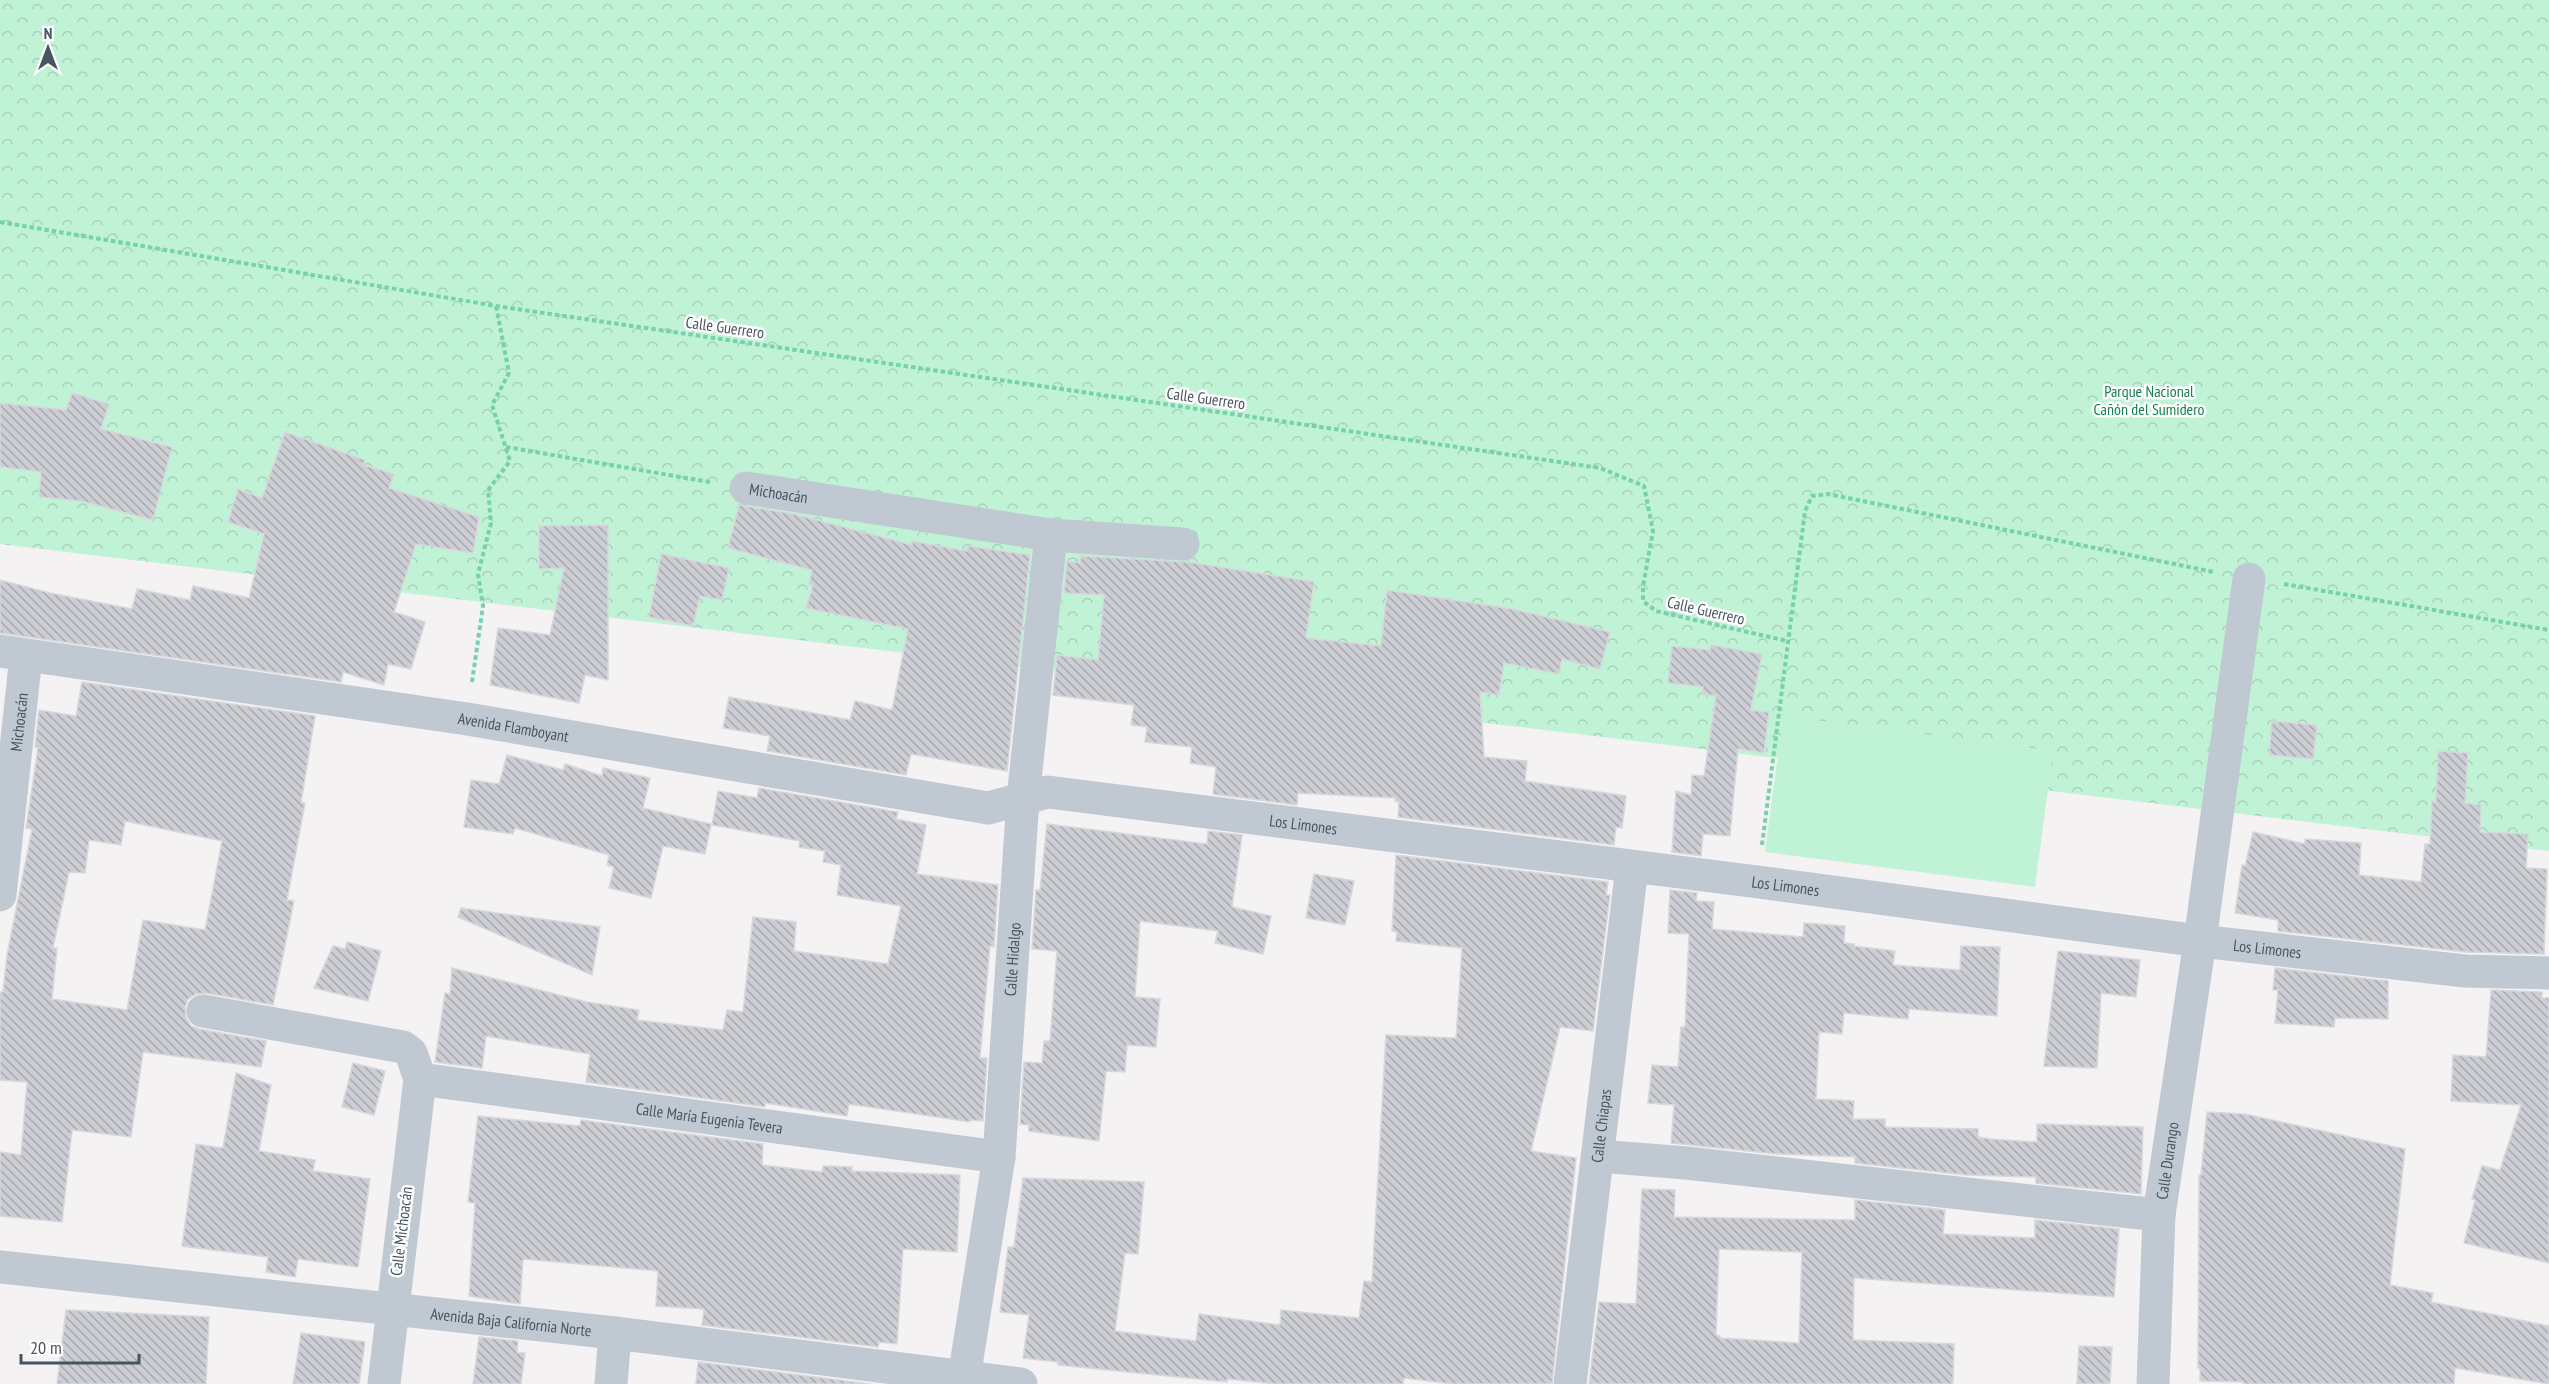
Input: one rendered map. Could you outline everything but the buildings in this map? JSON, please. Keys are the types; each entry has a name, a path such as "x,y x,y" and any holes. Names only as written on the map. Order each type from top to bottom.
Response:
{"street":[{"name":"Michoacán","path":"746,488 1051,535 1183,544"},
{"name":"Calle Hidalgo","path":"964,1380 999,1157 1023,799 1051,535"},
{"name":"Calle Durango","path":"2153,1384 2159,1215 2200,941 2249,579"},
{"name":"Michoacán","path":"0,895 13,653"},
{"name":"Avenida Flamboyant","path":"13,653 467,719 988,808 1023,799"},
{"name":"Los Limones","path":"1023,799 1048,792 1758,882 2200,941 2465,971 2549,972"},
{"name":"Calle Chiapas","path":"1570,1384 1632,867"},
{"path":"203,1011 403,1047 411,1053 420,1079"},
{"name":"Calle María Eugenia Tevera","path":"420,1079 999,1157"},
{"name":"Calle Michoacán","path":"384,1384 420,1079"},
{"path":"1599,1156 1686,1163 2159,1215"},
{"name":"Avenida Baja California Norte","path":"0,1267 615,1332 964,1380 1021,1384"},
{"path":"611,1384 615,1332"}],"path":[{"path":"0,222 496,306 508,373 492,405 510,461 488,490 491,523 478,574 483,606 467,719"},
{"name":"Calle Guerrero","path":"496,306 1599,468 1644,486 1653,531 1643,586 1643,602 1656,611 1787,641"},
{"name":"Michoacán","path":"506,447 746,488"},
{"path":"1758,882 1805,511 1812,496 1828,494 2249,579 2549,630"}],"green space":[{"name":"Parque Nacional Cañón del Sumidero","path":"0,0 2549,0 2549,851 0,544"},
{"path":"1783,716 2053,751 2035,887 1765,852"}]}
